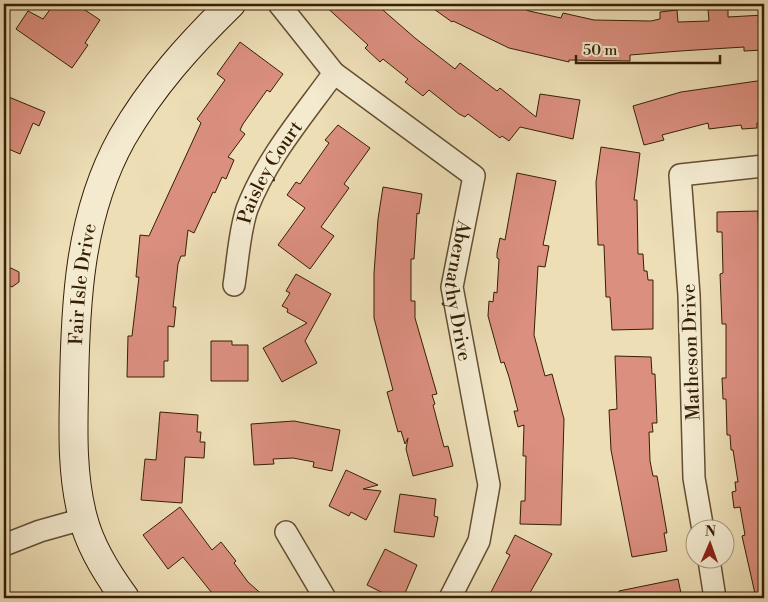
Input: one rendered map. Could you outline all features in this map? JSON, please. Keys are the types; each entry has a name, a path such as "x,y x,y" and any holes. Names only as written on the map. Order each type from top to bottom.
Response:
{"street":[{"name":"Fair Isle Drive","path":"125,598 114,584 95,548 83,519 76,476 73,423 74,328 80,268 92,214 105,175 122,138 158,81 189,44 232,4"},
{"name":"Abernathy Drive","path":"279,4 334,73 474,176 452,287 489,485 479,541 450,598"},
{"name":"Paisley Court","path":"234,285 242,230 255,190 270,162 334,73"},
{"name":"Matheson Drive","path":"701,520 694,478 689,295 680,175 764,166"},
{"path":"4,545 40,531 83,519"},
{"path":"286,532 325,598"},
{"path":"710,570 715,598"}],"building":[{"path":"54,4 76,4 100,20 85,43 88,45 72,68 16,29 28,11 43,19"},
{"path":"323,4 376,4 455,69 460,63 497,91 500,88 536,117 540,94 580,100 573,139 520,127 509,141 502,136 500,138 468,114 465,117 459,114 429,90 423,96 405,82 408,79 383,59 380,62 365,48 368,45"},
{"path":"427,4 513,4 529,11 561,18 563,13 594,20 651,21 660,19 660,12 677,10 678,22 709,21 708,9 728,8 728,17 764,15 764,50 744,51 744,47 630,55 630,61 569,60 569,62 509,48 452,22"},
{"path":"240,42 283,74 270,92 267,90 243,124 240,130 245,134 228,157 234,160 226,179 222,177 215,193 213,192 194,233 188,230 185,256 181,256 178,264 173,307 176,307 174,327 168,326 168,361 164,361 164,377 127,377 128,336 132,336 139,277 136,277 140,235 149,236 201,123 197,119 225,80 217,74"},
{"path":"764,80 764,122 757,123 757,128 742,129 741,125 709,129 708,123 662,135 664,140 644,145 633,106 681,92"},
{"path":"4,95 45,112 39,126 33,123 20,154 4,147"},
{"path":"338,125 370,148 344,184 349,188 321,227 334,236 310,269 278,245 305,208 287,195 296,182 300,184 329,143 325,140"},
{"path":"601,147 640,153 634,200 637,200 638,254 643,254 644,271 647,271 648,280 653,280 653,329 612,330 610,297 606,297 604,245 598,245 596,182"},
{"path":"517,173 556,181 543,245 549,246 545,267 538,266 534,335 545,376 552,374 564,419 561,525 520,524 521,501 525,501 526,456 523,456 524,425 518,427 514,411 518,411 509,377 504,362 501,363 488,316 489,301 493,302 494,292 497,293 499,259 497,258 497,253 500,238 505,240"},
{"path":"383,187 422,194 419,214 417,213 414,259 411,259 411,301 415,301 415,318 437,394 432,395 435,404 433,405 444,447 448,446 453,466 413,476 406,449 408,438 405,444 401,431 398,432 387,392 393,390 374,318 374,273 378,219"},
{"path":"758,211 761,307 764,307 764,349 762,349 764,598 756,598 742,536 745,535 740,507 734,508 732,492 736,491 735,482 738,482 733,450 731,450 730,435 727,435 726,399 723,399 722,378 726,378 726,324 722,324 720,274 723,273 722,232 717,232 717,212"},
{"path":"11,268 19,272 19,282 12,287 4,283 4,273"},
{"path":"296,274 331,294 305,341 317,363 282,382 263,348 307,323 287,312 288,309 282,306 290,293 286,291"},
{"path":"211,341 232,341 232,345 248,345 248,381 211,381"},
{"path":"615,356 651,357 652,374 655,374 657,423 652,423 653,432 649,432 650,461 653,476 657,476 667,533 664,533 667,551 632,557 611,450 609,410 617,409"},
{"path":"160,412 198,415 197,432 201,432 200,442 205,442 204,458 185,457 182,503 141,500 145,459 156,460"},
{"path":"294,421 340,430 332,471 313,467 314,462 293,458 273,459 274,464 254,465 251,424"},
{"path":"346,470 378,485 363,489 381,491 366,520 351,512 349,516 329,506"},
{"path":"400,494 436,499 434,516 438,517 434,537 394,532"},
{"path":"180,507 212,550 221,542 236,561 234,563 248,582 266,598 216,598 183,557 168,569 143,535"},
{"path":"515,535 552,554 527,598 488,598 510,555 506,553"},
{"path":"385,549 417,565 403,598 393,598 367,585"},
{"path":"678,579 682,598 620,598 619,591"}]}
